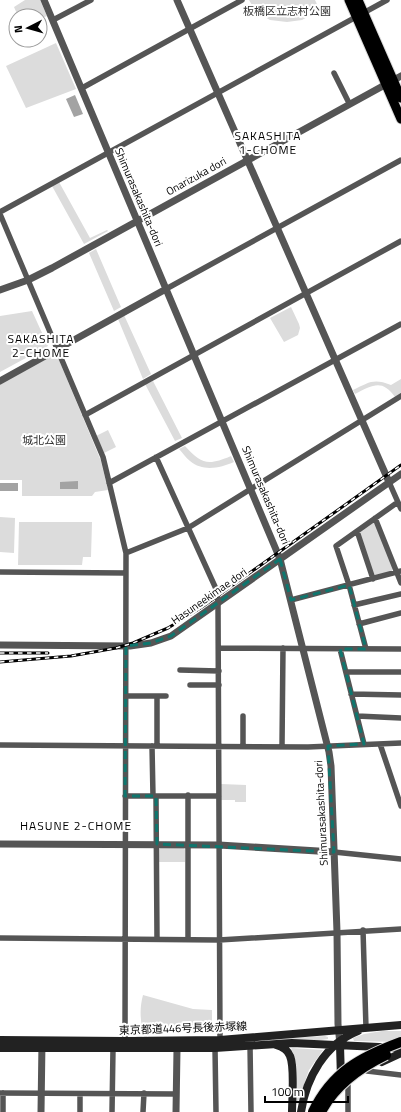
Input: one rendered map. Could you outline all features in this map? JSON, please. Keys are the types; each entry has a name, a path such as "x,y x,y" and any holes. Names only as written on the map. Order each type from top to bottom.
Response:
{"highway":[{"path":"313,1112 328,1087 347,1069 366,1057 401,1042"},
{"path":"321,1112 334,1092 351,1075 376,1060 401,1048"}],"main road":[{"path":"349,0 360,15 394,80 401,98"},
{"path":"358,0 360,15"},
{"path":"394,80 401,119"},
{"name":"東京都道446号長後赤塚線","path":"0,1048 42,1044 220,1040 401,1026"},
{"name":"東京都道446号長後赤塚線","path":"301,1112 307,1089 314,1071 325,1056 338,1044 357,1031 366,1028"},
{"name":"東京都道446号長後赤塚線","path":"0,1040 113,1049 215,1048 270,1044 338,1044 401,1048"},
{"path":"270,1044 284,1048 291,1057 292,1112"},
{"path":"338,1044 340,1092"},
{"path":"326,1112 340,1092 348,1084 366,1071 401,1053"}],"street":[{"name":"Shimurasakashita-dori","path":"44,0 280,559 331,766 337,932 338,1044"},
{"path":"53,20 91,0"},
{"path":"177,0 401,509"},
{"path":"82,88 242,0"},
{"path":"125,1041 126,553 103,457 0,213 108,152 387,0"},
{"path":"334,73 348,101"},
{"name":"Onarizuka dori","path":"0,290 28,280 52,268 337,109 394,80"},
{"path":"0,381 401,160"},
{"path":"85,415 401,241"},
{"path":"109,483 401,324"},
{"path":"126,553 188,528 401,396"},
{"path":"156,458 217,591 219,648 220,1040"},
{"name":"Hasuneekimae dori","path":"0,645 126,646 152,643 171,636 401,474"},
{"path":"366,649 349,585 336,546 398,502"},
{"path":"375,518 399,572 401,583"},
{"path":"357,531 373,579"},
{"path":"0,572 126,573"},
{"path":"291,600 399,572"},
{"path":"354,605 401,594"},
{"path":"359,624 401,613"},
{"path":"219,648 401,649"},
{"path":"282,746 283,648"},
{"path":"340,649 364,744"},
{"path":"180,670 219,671"},
{"path":"346,672 401,672"},
{"path":"190,685 219,685"},
{"path":"351,694 401,695"},
{"path":"126,696 166,696"},
{"path":"157,696 154,796 157,844 157,939"},
{"path":"243,716 243,746"},
{"path":"357,716 401,718"},
{"path":"0,745 327,746 401,743"},
{"path":"380,744 401,806"},
{"path":"188,795 188,939"},
{"path":"125,796 219,796"},
{"path":"0,844 219,845 334,852 401,859"},
{"path":"0,938 219,940 401,928"},
{"path":"363,930 366,1028"},
{"path":"401,1021 401,1026"},
{"path":"41,1112 42,1044"},
{"path":"250,1045 251,1112"},
{"path":"215,1048 216,1112"},
{"path":"112,1112 113,1049"},
{"path":"176,1112 177,1049"},
{"path":"366,1071 401,1075"},
{"path":"348,1084 348,1112"},
{"path":"3,1112 1,1093 176,1094"},
{"path":"143,1112 144,1093"},
{"path":"80,1094 80,1112"}],"highlighted area":[{"path":"280,559 291,600 349,585 366,649 340,649 364,744 328,746 334,852 157,844 156,796 125,796 126,646 151,643 171,636"}],"green space":[{"path":"25,0 40,0 44,8 14,8"},
{"name":"板橋区立志村公園","path":"249,0 315,0 320,10 302,20 287,22 270,20 256,12"},
{"path":"56,43 76,89 26,108 6,66"},
{"path":"59,182 90,238 107,230 108,231 84,244 52,186"},
{"path":"96,249 121,307 114,311 89,253"},
{"path":"291,307 300,328 298,335 284,342 270,318"},
{"path":"32,311 48,346 0,372 0,316"},
{"path":"124,315 151,374 143,379 118,319"},
{"name":"城北公園","path":"50,356 59,360 101,461 108,490 95,492 92,496 22,496 22,480 0,480 0,384"},
{"path":"401,379 401,394 395,397 386,388 377,385 355,394 353,390 376,381 391,385"},
{"path":"153,381 182,438 175,441 145,384"},
{"path":"108,430 116,447 104,453 96,436"},
{"path":"185,446 196,457 205,462 216,461 231,456 234,462 212,468 200,467 190,461 179,449"},
{"path":"0,517 15,518 14,553 0,552"},
{"path":"19,522 92,522 91,557 83,557 82,565 18,565"},
{"path":"372,522 375,523 393,568 392,571 374,576 359,532"},
{"path":"221,784 246,785 246,802 221,800"},
{"path":"162,847 184,848 185,862 159,862 159,849"},
{"path":"143,995 193,1009 212,1010 212,1028 144,1029 142,1028 141,1015"},
{"path":"382,1031 401,1031 401,1042 354,1041 353,1038 364,1034"},
{"path":"328,1037 328,1039 273,1040 273,1039"},
{"path":"291,1049 323,1050 309,1070 297,1105 297,1068"}],"shaded area":[{"path":"75,95 83,114 74,117 66,99"},
{"path":"78,481 78,489 60,489 60,482"},
{"path":"0,483 18,483 18,491 0,491"}],"railway":[{"path":"0,662 71,656 116,648 133,643 168,628 202,607 401,465"},
{"path":"0,653 48,653"}],"district":[{"name":"SAKASHITA 1-CHOME","path":"268,143"},
{"name":"SAKASHITA 2-CHOME","path":"41,346"},
{"name":"HASUNE 2-CHOME","path":"76,826"}]}
